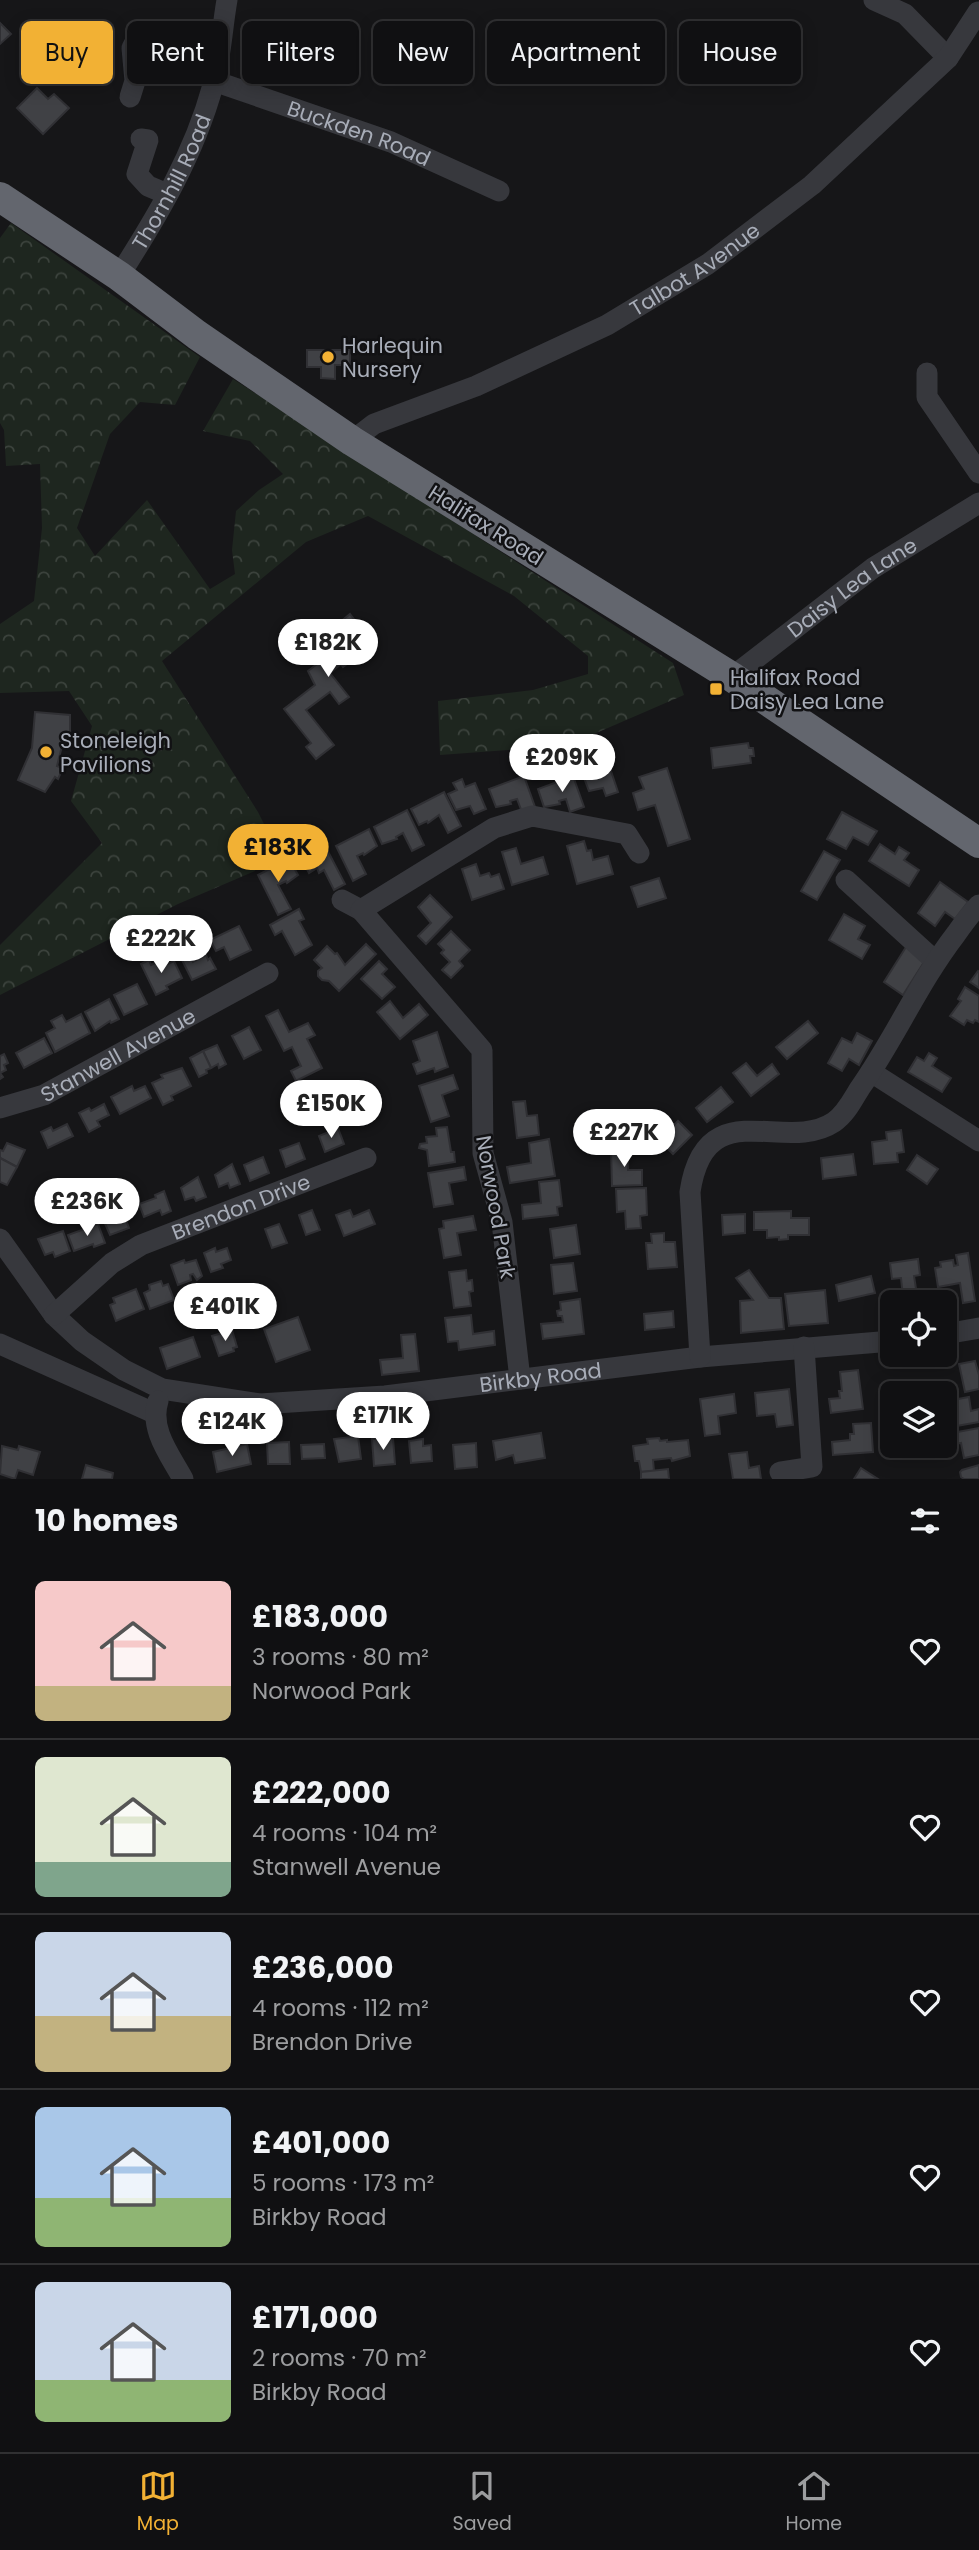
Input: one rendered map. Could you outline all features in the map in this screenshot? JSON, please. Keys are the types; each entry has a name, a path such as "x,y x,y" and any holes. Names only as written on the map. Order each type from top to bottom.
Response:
{"highway":[{"name":"Halifax Road","path":"0,197 119,276 197,335 352,442 732,677 979,843"}],"street":[{"name":"Thornhill Road","path":"223,21 226,0"},
{"path":"874,0 905,14 948,58"},
{"name":"Talbot Avenue","path":"352,442 374,424 476,386 607,325 708,264 812,185 948,58 978,12"},
{"path":"130,97 134,84"},
{"name":"Thornhill Road","path":"119,276 196,140 213,84"},
{"name":"Buckden Road","path":"220,84 391,142 499,191"},
{"path":"141,139 148,140 137,174 148,186 167,194"},
{"path":"927,373 927,397 979,473"},
{"name":"Daisy Lea Lane","path":"732,677 873,568 979,503"},
{"path":"361,910 494,828 532,816 627,834 639,853"},
{"path":"846,880 934,961"},
{"name":"Norwood Park","path":"342,900 361,910 481,1050 482,1153 502,1222 520,1379"},
{"path":"700,1357 690,1192 694,1169 703,1153 733,1132 810,1131 835,1121 871,1072 934,961 979,905"},
{"name":"Stanwell Avenue","path":"0,1108 44,1095 268,973"},
{"path":"871,1072 979,1141"},
{"name":"Brendon Drive","path":"54,1315 112,1263 141,1245 366,1158"},
{"name":"Birkby Road","path":"0,1239 54,1315 82,1341 124,1370 162,1389 260,1404 385,1396 700,1357 880,1342"},
{"path":"957,1332 979,1328"},
{"path":"0,1344 154,1413"},
{"path":"780,1472 811,1467 804,1347"},
{"path":"162,1389 154,1413 158,1432 183,1479"}],"green space":[{"path":"11,223 200,357 175,405 140,402 110,434 77,528 95,556 147,500 210,589 235,574 232,550 236,511 259,490 283,474 250,441 203,431 233,379 673,663 684,695 587,737 508,750 440,755 438,701 533,690 588,674 588,656 514,596 368,516 306,542 162,661 267,830 255,871 178,904 0,995 0,945 102,843 71,801 92,726 69,691 0,693 0,624 34,601 42,528 40,464 6,466 4,430 0,423 0,238"}],"building":[{"path":"0,23 11,34 0,44"},
{"path":"37,88 48,99 54,94 69,108 43,134 17,108"},
{"name":"Harlequin Nursery","path":"307,350 350,350 350,365 335,365 335,379 321,378 321,367 307,367"},
{"path":"350,614 374,645 359,657 354,650 348,655 352,660 343,667 341,664 330,673 349,697 339,704 330,692 306,710 334,745 316,759 306,747 311,743 284,709 315,685 308,671 321,661 308,649"},
{"name":"Stoneleigh Pavilions","path":"35,712 70,715 70,746 62,746 57,766 63,768 58,779 55,777 45,792 18,780 32,748"},
{"path":"748,743 749,748 753,748 751,763 713,768 711,748"},
{"path":"609,765 618,792 606,796 603,788 589,791 583,775"},
{"path":"667,768 690,839 668,846 655,805 638,810 633,793 644,789 639,777"},
{"path":"524,776 535,807 522,812 517,799 510,801 511,804 496,807 489,789"},
{"path":"573,776 584,807 570,812 566,799 559,801 560,804 544,807 538,789"},
{"path":"462,779 465,787 475,783 486,809 474,814 470,806 456,810 448,794 457,790 453,783"},
{"path":"444,792 461,826 448,833 439,815 428,823 427,821 419,825 411,809"},
{"path":"407,810 424,845 412,851 403,833 396,837 397,839 382,844 374,827"},
{"path":"842,812 877,831 868,845 853,837 846,849 827,839"},
{"path":"369,829 377,846 364,855 363,853 357,856 366,874 353,881 336,846"},
{"path":"321,838 345,884 334,890 324,870 319,873 317,868 309,873 297,850"},
{"path":"584,841 587,851 591,850 593,860 608,856 613,874 577,884 567,846"},
{"path":"880,844 895,854 899,847 909,853 904,860 919,870 909,886 869,861"},
{"path":"516,848 521,864 543,857 548,874 512,885 502,852"},
{"path":"824,851 840,860 817,900 801,891"},
{"path":"289,859 298,875 287,883 286,881 278,885 291,909 278,915 258,875"},
{"path":"476,864 480,876 489,873 491,877 499,874 504,889 472,900 462,869"},
{"path":"659,878 666,898 638,907 631,887"},
{"path":"940,882 968,902 955,919 945,912 935,926 918,913"},
{"path":"430,895 452,917 426,944 418,936 431,923 418,907"},
{"path":"299,909 304,919 299,921 312,945 295,955 282,931 275,935 270,925"},
{"path":"844,914 865,926 858,939 870,945 862,959 829,940"},
{"path":"239,926 251,950 230,960 224,947 216,951 210,940"},
{"path":"451,931 470,950 459,961 463,966 451,978 442,970 450,962 441,953 444,950 438,944"},
{"path":"366,944 376,954 339,991 329,981 318,976 318,971 322,968 314,960 327,946 337,953 345,965"},
{"path":"906,947 926,959 903,995 884,982"},
{"path":"206,955 216,969 192,980 182,960 190,956 193,962"},
{"path":"163,959 166,965 174,961 182,978 156,995 141,964 149,960 151,965"},
{"path":"379,961 387,969 382,974 395,987 382,999 361,979"},
{"path":"979,972 979,988 970,982"},
{"path":"137,984 147,1004 124,1015 114,995"},
{"path":"965,987 979,996 979,1022 967,1020 964,1025 950,1016 961,1001 958,999"},
{"path":"109,999 119,1019 111,1023 110,1021 95,1031 85,1012"},
{"path":"390,1001 403,1018 419,1004 428,1015 400,1039 377,1012"},
{"path":"278,1010 289,1032 308,1023 315,1035 307,1039 322,1068 296,1081 291,1071 301,1066 292,1047 284,1051 266,1016"},
{"path":"81,1014 90,1033 55,1052 46,1033 55,1028 51,1021 62,1015 66,1022"},
{"path":"808,1021 818,1033 787,1059 776,1047"},
{"path":"249,1027 261,1050 244,1059 232,1036"},
{"path":"437,1032 448,1067 435,1072 434,1068 417,1074 413,1064 420,1061 413,1041"},
{"path":"857,1033 872,1041 859,1065 849,1059 842,1071 828,1063 842,1038 852,1043"},
{"path":"44,1038 52,1053 24,1068 16,1053"},
{"path":"217,1045 226,1064 211,1068 203,1051"},
{"path":"203,1051 211,1068 199,1077 190,1058"},
{"path":"929,1053 937,1058 932,1066 951,1078 942,1092 908,1072 917,1057 924,1061"},
{"path":"4,1054 8,1063 4,1065 6,1070 0,1073 0,1056"},
{"path":"746,1063 757,1076 772,1064 779,1074 751,1096 733,1073"},
{"path":"182,1068 191,1086 171,1096 173,1100 163,1105 152,1083 163,1078 161,1075"},
{"path":"453,1075 458,1089 442,1095 449,1116 431,1122 419,1086"},
{"path":"132,1086 134,1091 145,1086 151,1098 120,1114 111,1097"},
{"path":"721,1087 733,1102 707,1122 696,1108"},
{"path":"525,1101 527,1116 537,1115 539,1135 517,1138 513,1102"},
{"path":"104,1104 109,1115 97,1121 100,1126 89,1132 79,1113 89,1108 91,1111"},
{"path":"678,1121 692,1135 673,1154 659,1140"},
{"path":"67,1124 73,1136 48,1148 41,1132 51,1127 53,1131"},
{"path":"447,1127 455,1162 429,1166 427,1150 419,1148 420,1144 427,1143 426,1137 437,1136 436,1128"},
{"path":"338,1128 344,1144 325,1152 319,1136"},
{"path":"901,1130 904,1152 897,1153 898,1162 874,1164 872,1142 887,1140 886,1132"},
{"path":"549,1139 555,1176 510,1183 507,1167 531,1163 529,1143"},
{"path":"7,1143 25,1150 17,1167 0,1158 0,1150 3,1151"},
{"path":"299,1143 305,1159 286,1167 280,1150"},
{"path":"627,1147 628,1170 642,1170 642,1185 612,1186 611,1148"},
{"path":"853,1154 856,1175 823,1179 821,1158"},
{"path":"917,1155 938,1169 927,1184 907,1170"},
{"path":"263,1157 269,1173 250,1181 244,1165"},
{"path":"0,1158 17,1167 7,1185 0,1182"},
{"path":"232,1164 240,1184 230,1188 228,1183 219,1187 215,1175"},
{"path":"464,1167 466,1180 449,1183 453,1204 434,1207 428,1173"},
{"path":"198,1177 206,1197 196,1201 194,1197 185,1200 181,1188"},
{"path":"559,1180 562,1206 557,1207 558,1215 523,1219 522,1205 541,1203 539,1182"},
{"path":"646,1188 647,1215 640,1216 641,1228 626,1229 625,1211 617,1212 616,1189"},
{"path":"164,1191 171,1211 162,1215 160,1210 144,1217 139,1204 156,1198 155,1195"},
{"path":"312,1210 320,1230 306,1235 299,1215"},
{"path":"350,1210 353,1217 369,1210 375,1224 344,1236 336,1215"},
{"path":"791,1211 791,1218 809,1218 809,1235 788,1235 788,1239 779,1240 779,1237 767,1238 767,1230 754,1230 754,1212"},
{"path":"123,1212 129,1228 110,1235 103,1219"},
{"path":"745,1214 745,1233 723,1235 722,1215"},
{"path":"473,1216 476,1230 457,1233 461,1255 444,1258 439,1229 444,1228 443,1221"},
{"path":"98,1224 105,1243 74,1251 68,1235"},
{"path":"279,1224 287,1243 272,1248 265,1229"},
{"path":"576,1225 580,1254 554,1258 550,1229"},
{"path":"63,1231 70,1251 55,1257 53,1252 45,1255 38,1239"},
{"path":"664,1233 664,1242 675,1242 677,1267 648,1269 646,1243 652,1243 651,1234"},
{"path":"215,1248 216,1252 227,1248 231,1260 221,1264 223,1268 211,1272 204,1253"},
{"path":"968,1253 975,1301 963,1303 960,1283 938,1287 935,1268 941,1267 940,1262 953,1260 954,1266 958,1265 956,1255"},
{"path":"918,1259 920,1275 914,1276 916,1290 902,1290 901,1278 892,1279 890,1263"},
{"path":"184,1260 185,1263 196,1260 202,1276 197,1280 193,1274 190,1275 191,1280 178,1285 171,1265"},
{"path":"573,1263 577,1291 554,1294 551,1265"},
{"path":"466,1270 467,1281 472,1280 473,1291 469,1292 471,1306 454,1308 449,1272"},
{"path":"749,1270 769,1298 781,1298 784,1329 741,1333 740,1301 753,1300 736,1278"},
{"path":"871,1276 875,1293 839,1301 836,1285"},
{"path":"161,1281 163,1286 168,1284 174,1300 150,1309 144,1293 150,1290 149,1285"},
{"path":"136,1289 144,1309 116,1321 110,1305 115,1303 113,1298"},
{"path":"825,1290 828,1323 789,1326 785,1294"},
{"path":"580,1299 584,1334 543,1339 541,1324 563,1322 557,1311 561,1310 560,1302"},
{"path":"673,1311 674,1327 645,1330 644,1314"},
{"path":"471,1315 473,1334 494,1331 495,1345 459,1350 458,1341 448,1342 445,1318"},
{"path":"298,1317 310,1350 276,1362 264,1329"},
{"path":"232,1330 237,1347 233,1348 234,1351 219,1356 212,1336"},
{"path":"415,1334 419,1371 382,1375 380,1360 403,1358 401,1335"},
{"path":"193,1337 200,1357 167,1369 160,1348"},
{"path":"975,1361 979,1389 965,1392 959,1364"},
{"path":"858,1370 863,1409 831,1413 829,1399 840,1398 839,1391 842,1391 840,1372"},
{"path":"789,1389 793,1425 777,1427 775,1414 757,1416 755,1393"},
{"path":"734,1394 736,1413 718,1416 720,1434 705,1436 700,1399"},
{"path":"969,1397 971,1411 979,1409 979,1422 957,1426 957,1399"},
{"path":"871,1423 873,1452 833,1455 832,1442 850,1440 850,1434 854,1434 853,1424"},
{"path":"979,1428 979,1455 964,1458 961,1443 957,1444 957,1432"},
{"path":"541,1433 545,1458 515,1463 513,1455 496,1460 493,1441"},
{"path":"358,1436 361,1459 339,1462 334,1439"},
{"path":"393,1438 395,1464 374,1466 372,1439"},
{"path":"659,1438 660,1441 667,1442 688,1440 690,1456 672,1461 671,1458 653,1460 654,1471 641,1472 639,1461 635,1461 633,1446 648,1444 647,1439"},
{"path":"423,1439 423,1446 431,1445 432,1461 411,1463 409,1441"},
{"path":"289,1442 290,1464 268,1464 267,1443"},
{"path":"476,1443 477,1467 455,1469 453,1445"},
{"path":"247,1444 251,1464 217,1472 213,1452"},
{"path":"324,1444 325,1458 302,1459 301,1445"},
{"path":"2,1446 18,1450 19,1446 40,1452 33,1475 18,1470 15,1479 0,1474"},
{"path":"747,1452 749,1468 759,1466 761,1479 733,1479 729,1454"},
{"path":"86,1465 113,1473 112,1479 82,1479"},
{"path":"979,1465 979,1479 961,1477 962,1470"},
{"path":"861,1468 878,1479 854,1479"},
{"path":"668,1469 669,1479 641,1479 641,1472"}],"place":[{"name":"Harlequin Nursery","path":"328,357"},
{"name":"Halifax Road Daisy Lea Lane","path":"716,689"},
{"name":"Stoneleigh Pavilions","path":"46,752"}]}
